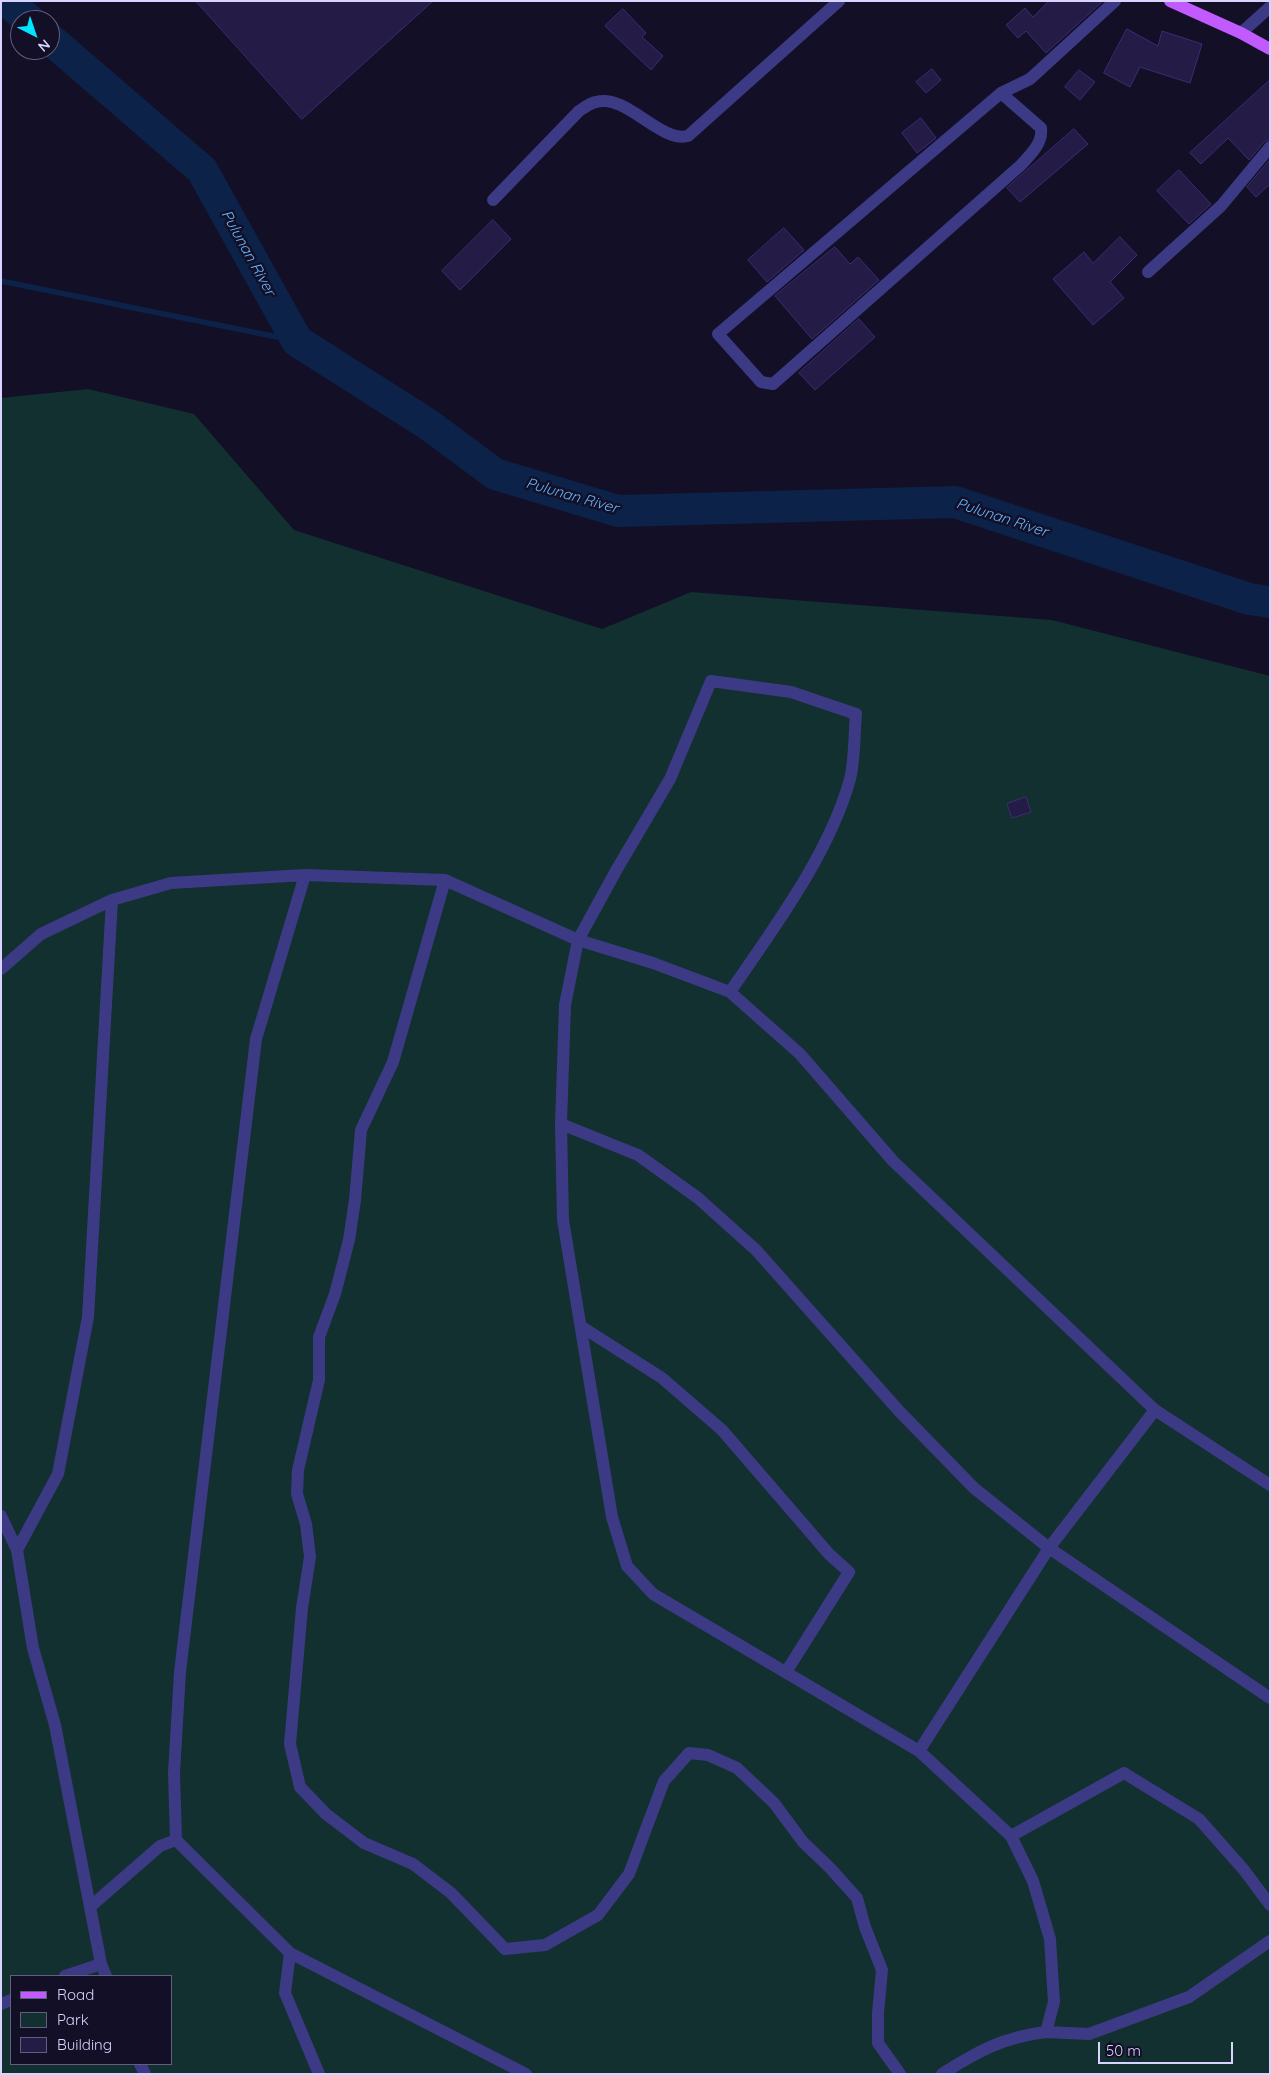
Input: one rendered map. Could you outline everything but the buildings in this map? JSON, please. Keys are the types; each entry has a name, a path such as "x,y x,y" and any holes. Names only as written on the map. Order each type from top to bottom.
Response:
{"main road":[{"path":"1170,1 1192,5 1270,49"}],"street":[{"path":"493,200 579,111 596,101 617,103 676,136 688,136 839,1"},
{"path":"1002,92 1041,128 1042,136 1021,166 773,384 761,382 718,334 1002,92 1030,79 1115,1"},
{"path":"1241,33 1270,7"},
{"path":"1148,272 1221,206 1270,147"},
{"path":"730,992 787,907 832,830 850,778 856,714 790,692 711,681 670,779 578,940 565,1005 561,1124 563,1220 612,1517 627,1566 653,1594 919,1751 1012,1836 1033,1881 1050,1939 1054,2002 1046,2032"},
{"path":"305,875 256,1039 180,1672 174,1774 176,1840 290,1953 526,2074"},
{"path":"1,969 41,934 112,900 171,882 305,875 445,880 578,940 653,963 730,992 800,1054 893,1161 1155,1410 1270,1485"},
{"path":"445,880 393,1062 361,1130 355,1200 349,1240 335,1294 319,1336 319,1380 298,1470 296,1494 306,1524 310,1557 302,1608 290,1744 300,1787 326,1814 364,1843 413,1864 451,1893 505,1948 545,1944 598,1915 629,1874 664,1781 690,1753 708,1754 737,1768 774,1803 804,1842 857,1898 865,1927 882,1970 878,2013 878,2043 900,2074"},
{"path":"17,1550 58,1474 88,1317 112,900"},
{"path":"561,1124 638,1155 698,1198 756,1250 899,1411 974,1488 1049,1548 1270,1698"},
{"path":"582,1327 662,1378 722,1430 829,1554 850,1572 786,1672"},
{"path":"919,1751 1049,1548 1155,1410"},
{"path":"1,1516 17,1550 33,1648 55,1725 101,1964 106,1975"},
{"path":"1012,1836 1124,1773 1200,1819 1244,1870 1270,1905"},
{"path":"90,1907 160,1846 176,1840"},
{"path":"942,2074 994,2044 1021,2035 1046,2032 1089,2034 1189,1997 1270,1942"},
{"path":"290,1953 286,1993 319,2074"},
{"path":"68,1975 101,1964"}],"green space":[{"path":"88,389 194,414 294,530 602,629 691,592 1052,620 1270,676 1270,2074 1,2074 1,398"}],"waterway":[{"name":"Pulunan River","path":"7,1 17,10"},
{"name":"Pulunan River","path":"60,48 202,170 297,341 429,425 495,474 618,511 955,502 1249,599 1270,602"},
{"path":"1,281 297,341"}]}
